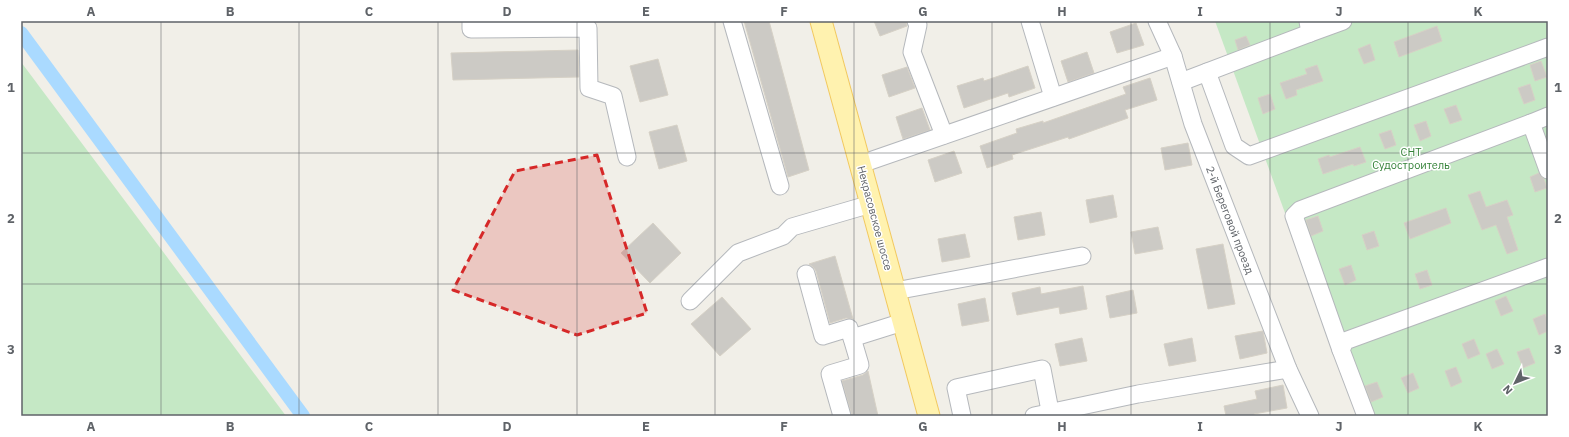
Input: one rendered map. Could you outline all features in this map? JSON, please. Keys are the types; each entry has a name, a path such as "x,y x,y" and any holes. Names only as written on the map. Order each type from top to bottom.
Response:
{"main road":[{"name":"Некрасовское шоссе","path":"821,21 861,164 928,416"}],"street":[{"path":"471,21 471,29 589,24 589,88 613,96 627,157"},
{"path":"732,21 780,186"},
{"path":"916,21 918,25 912,52 944,135"},
{"path":"1030,21 1053,97"},
{"name":"2-й Береговой проезд","path":"1157,21 1173,56 1193,124 1288,369 1310,416"},
{"path":"1180,82 1207,72 1309,27 1343,21"},
{"path":"1207,72 1234,146 1249,156 1548,47"},
{"path":"861,164 1173,56"},
{"path":"1366,416 1294,216 1300,210 1548,116"},
{"path":"1531,123 1548,170"},
{"path":"690,301 738,253 783,236 792,227 871,204"},
{"path":"895,291 1082,256"},
{"path":"1341,350 1345,341 1548,267"},
{"path":"806,274 823,336 849,328 860,365 830,374 842,416"},
{"path":"852,338 903,322"},
{"path":"962,416 956,388 1042,369 1050,414"},
{"path":"1034,416 1050,414 1138,394 1288,369"}],"highlighted area":[{"path":"597,155 647,313 577,335 453,290 515,171"}],"green space":[{"name":"СНТ Судостроитель","path":"1215,21 1548,21 1548,416 1359,416"},
{"path":"21,62 286,416 21,416"}],"building":[{"path":"744,21 769,21 809,170 788,177"},
{"path":"874,21 906,21 907,26 880,36"},
{"path":"1136,23 1144,45 1117,53 1110,32"},
{"path":"1437,26 1442,41 1399,57 1394,42"},
{"path":"1246,36 1250,45 1238,50 1235,40"},
{"path":"1370,44 1375,60 1364,64 1358,49"},
{"path":"578,50 579,77 453,80 451,53"},
{"path":"1087,52 1094,73 1068,82 1061,61"},
{"path":"658,59 668,95 640,102 630,66"},
{"path":"1541,61 1547,77 1535,81 1530,65"},
{"path":"1317,65 1323,81 1296,90 1297,95 1286,99 1280,83 1307,74 1305,69"},
{"path":"1028,66 1035,88 1009,97 1008,93 964,108 957,86 983,78 984,81"},
{"path":"907,67 915,88 889,97 882,75"},
{"path":"1150,78 1157,100 1125,110 1128,118 1069,139 1068,137 1012,155 1013,159 987,168 980,146 1017,133 1016,129 1043,121 1043,123 1126,94 1123,87"},
{"path":"1530,84 1535,100 1524,104 1518,88"},
{"path":"1270,94 1275,109 1263,114 1258,98"},
{"path":"1456,105 1462,120 1450,124 1444,109"},
{"path":"922,108 930,130 903,139 896,117"},
{"path":"1426,121 1431,136 1420,141 1414,125"},
{"path":"677,125 687,161 659,169 649,132"},
{"path":"1391,130 1396,145 1385,149 1379,134"},
{"path":"1188,143 1192,165 1165,170 1161,148"},
{"path":"1360,147 1366,162 1354,166 1353,164 1323,174 1318,159 1329,155 1330,157"},
{"path":"954,151 962,173 935,182 928,160"},
{"path":"1539,173 1544,179 1547,188 1535,192 1530,177"},
{"path":"1480,191 1486,207 1507,200 1513,215 1507,217 1518,250 1507,254 1496,225 1482,230 1468,195"},
{"path":"1113,195 1117,217 1090,223 1086,200"},
{"path":"1446,208 1451,223 1410,239 1404,223"},
{"path":"1041,212 1045,235 1018,240 1014,217"},
{"path":"1318,216 1323,231 1311,236 1306,220"},
{"path":"653,223 681,253 650,283 621,253"},
{"path":"1158,227 1163,249 1135,254 1131,232"},
{"path":"1374,231 1379,246 1367,250 1362,235"},
{"path":"965,234 970,257 942,262 938,239"},
{"path":"1223,244 1235,304 1208,309 1196,249"},
{"path":"835,256 853,319 846,318 830,323 816,271 809,264"},
{"path":"1351,265 1356,280 1345,285 1339,269"},
{"path":"1427,270 1432,285 1420,289 1415,274"},
{"path":"1083,286 1087,309 1060,314 1059,307 1017,315 1012,293 1040,287 1041,294"},
{"path":"1133,290 1137,313 1110,318 1106,296"},
{"path":"1506,296 1513,311 1501,316 1495,301"},
{"path":"722,297 751,329 720,356 691,324"},
{"path":"985,298 989,321 962,326 958,304"},
{"path":"1545,314 1548,322 1548,331 1539,335 1533,319"},
{"path":"1263,331 1267,353 1240,359 1235,336"},
{"path":"1082,338 1087,361 1060,366 1055,344"},
{"path":"1192,338 1196,361 1169,366 1164,344"},
{"path":"1474,339 1480,354 1468,359 1462,344"},
{"path":"1529,348 1535,363 1523,368 1517,352"},
{"path":"1497,349 1504,364 1492,369 1486,354"},
{"path":"1456,367 1462,382 1451,387 1445,371"},
{"path":"868,371 878,416 852,416 842,381 863,375"},
{"path":"1413,373 1419,388 1408,393 1401,378"},
{"path":"1377,382 1383,397 1371,402 1365,386"},
{"path":"1283,385 1287,408 1254,414 1254,416 1226,416 1224,406 1257,399 1255,391"}],"waterway":[{"path":"21,33 303,416"}]}
